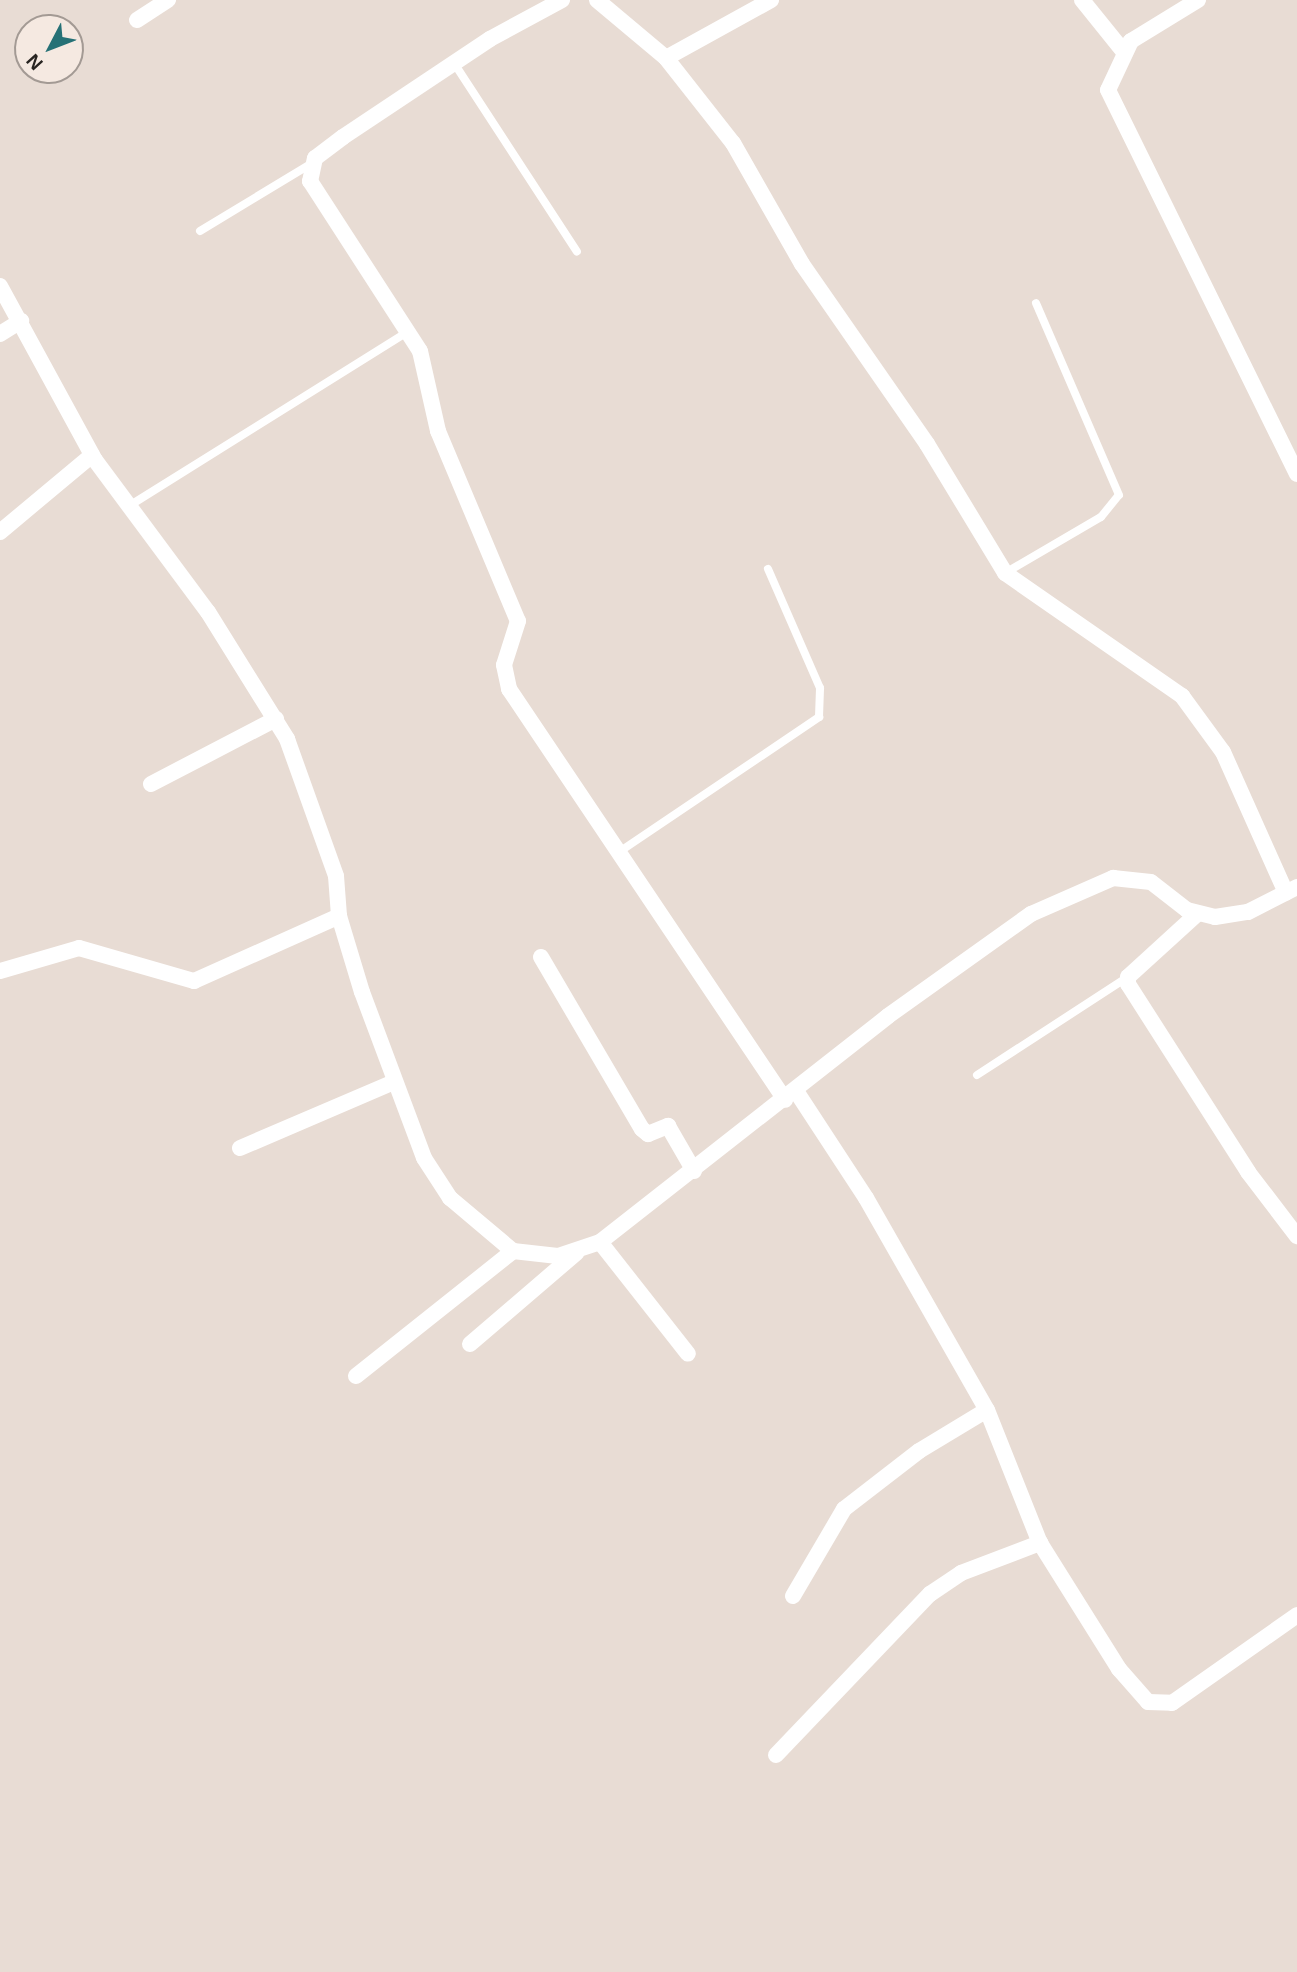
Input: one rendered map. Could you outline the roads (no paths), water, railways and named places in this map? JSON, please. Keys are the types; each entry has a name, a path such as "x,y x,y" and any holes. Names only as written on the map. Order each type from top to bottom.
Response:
{"street":[{"path":"137,20 168,0"},
{"path":"562,0 454,63 309,165 325,210 420,351 438,431 518,621 504,665 509,689 791,1096 866,1198 986,1410 1040,1543 1119,1669 1148,1702 1172,1703 1297,1615"},
{"path":"0,286 92,454 208,612 276,719 336,876 339,916 392,1083 425,1158 450,1198 513,1251 558,1256 600,1241 1031,914 1113,878 1150,882 1197,914 1248,912 1292,890 1223,752 1182,696 1005,573 927,444 802,264 733,143 666,58 597,0"},
{"path":"666,58 771,0"},
{"path":"1082,0 1124,52"},
{"path":"1198,0 1151,26 1124,52 1108,90 1297,474"},
{"path":"0,334 21,321"},
{"path":"0,532 92,454"},
{"path":"151,783 276,719"},
{"path":"1197,914 1128,977 1133,995 1209,1112 1297,1236"},
{"path":"0,971 79,948 194,981 339,916"},
{"path":"541,957 642,1129 648,1134 668,1126 694,1171"},
{"path":"240,1148 392,1083"},
{"path":"600,1241 688,1354"},
{"path":"470,1344 581,1249"},
{"path":"356,1376 513,1251"},
{"path":"793,1596 844,1509 919,1451 986,1410"},
{"path":"776,1755 930,1594 961,1573 1040,1543"}],"lane":[{"path":"454,63 578,252"},
{"path":"200,231 309,165"},
{"path":"1005,573 1069,539 1119,495 1035,303"},
{"path":"129,506 407,332"},
{"path":"622,850 819,717 820,688 768,569"},
{"path":"977,1075 1128,977"}]}
